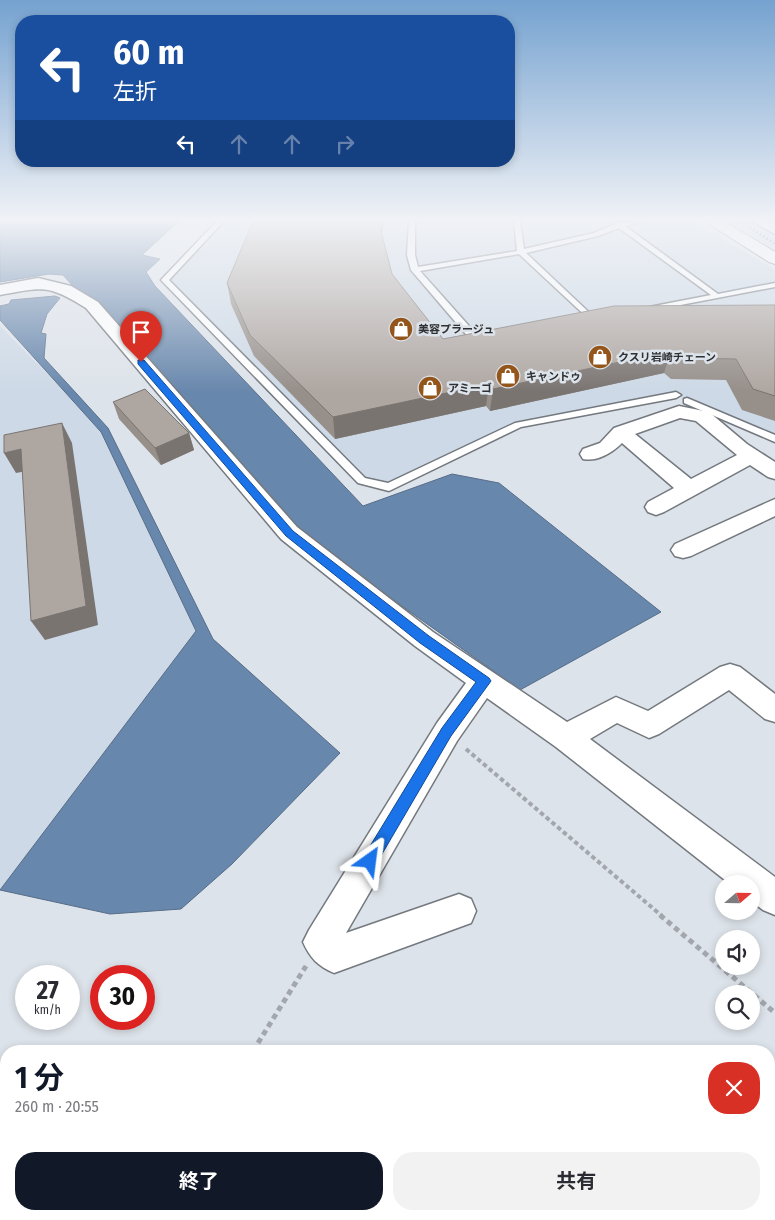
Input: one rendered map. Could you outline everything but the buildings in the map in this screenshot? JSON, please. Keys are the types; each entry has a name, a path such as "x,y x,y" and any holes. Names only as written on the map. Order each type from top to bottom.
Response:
{"street":[{"path":"0,290 38,283 66,289 92,305 289,533 424,639 566,738 775,898"},
{"path":"590,454 607,447 622,432 679,412 702,416 745,452 775,472"},
{"path":"622,432 689,489"},
{"path":"656,507 689,489 745,452 775,460"},
{"path":"683,550 775,507"},
{"path":"566,738 616,709 648,725 730,675 775,710"},
{"path":"459,911 334,954 321,942 447,732 484,681"}],"lane":[{"path":"167,278 165,280 362,481 389,487 518,425 676,395"},
{"path":"422,278 478,344 488,342"},
{"path":"548,278 592,320"},
{"path":"692,278 718,297"},
{"path":"640,311 775,285"},
{"path":"583,322 602,318"},
{"path":"687,402 775,439"}],"path":[{"path":"447,732 775,1013"},
{"path":"257,1045 321,942"}],"shaded area":[{"path":"167,278 775,278 775,438 676,395 518,425 389,487 362,481 165,280"},
{"path":"0,326 99,430 196,631 0,890"}],"water":[{"path":"0,278 25,278 0,282"},
{"path":"66,278 150,278 155,286 363,506 452,474 499,483 661,612 520,690 295,530"},
{"path":"55,296 60,298 47,314 41,333 46,334 44,358 108,428 213,639 340,753 232,864 181,909 110,914 0,890 196,631 101,432 0,320 0,306 9,304 11,300"}],"place":[{"name":"美容プラージュ","path":"401,329"},
{"name":"クスリ岩崎チェーン","path":"600,357"},
{"name":"キャンドゥ","path":"508,376"},
{"name":"アミーゴ","path":"430,388"}],"route":[{"path":"141,362 289,533 424,639 484,681 447,732 370,861"}]}
